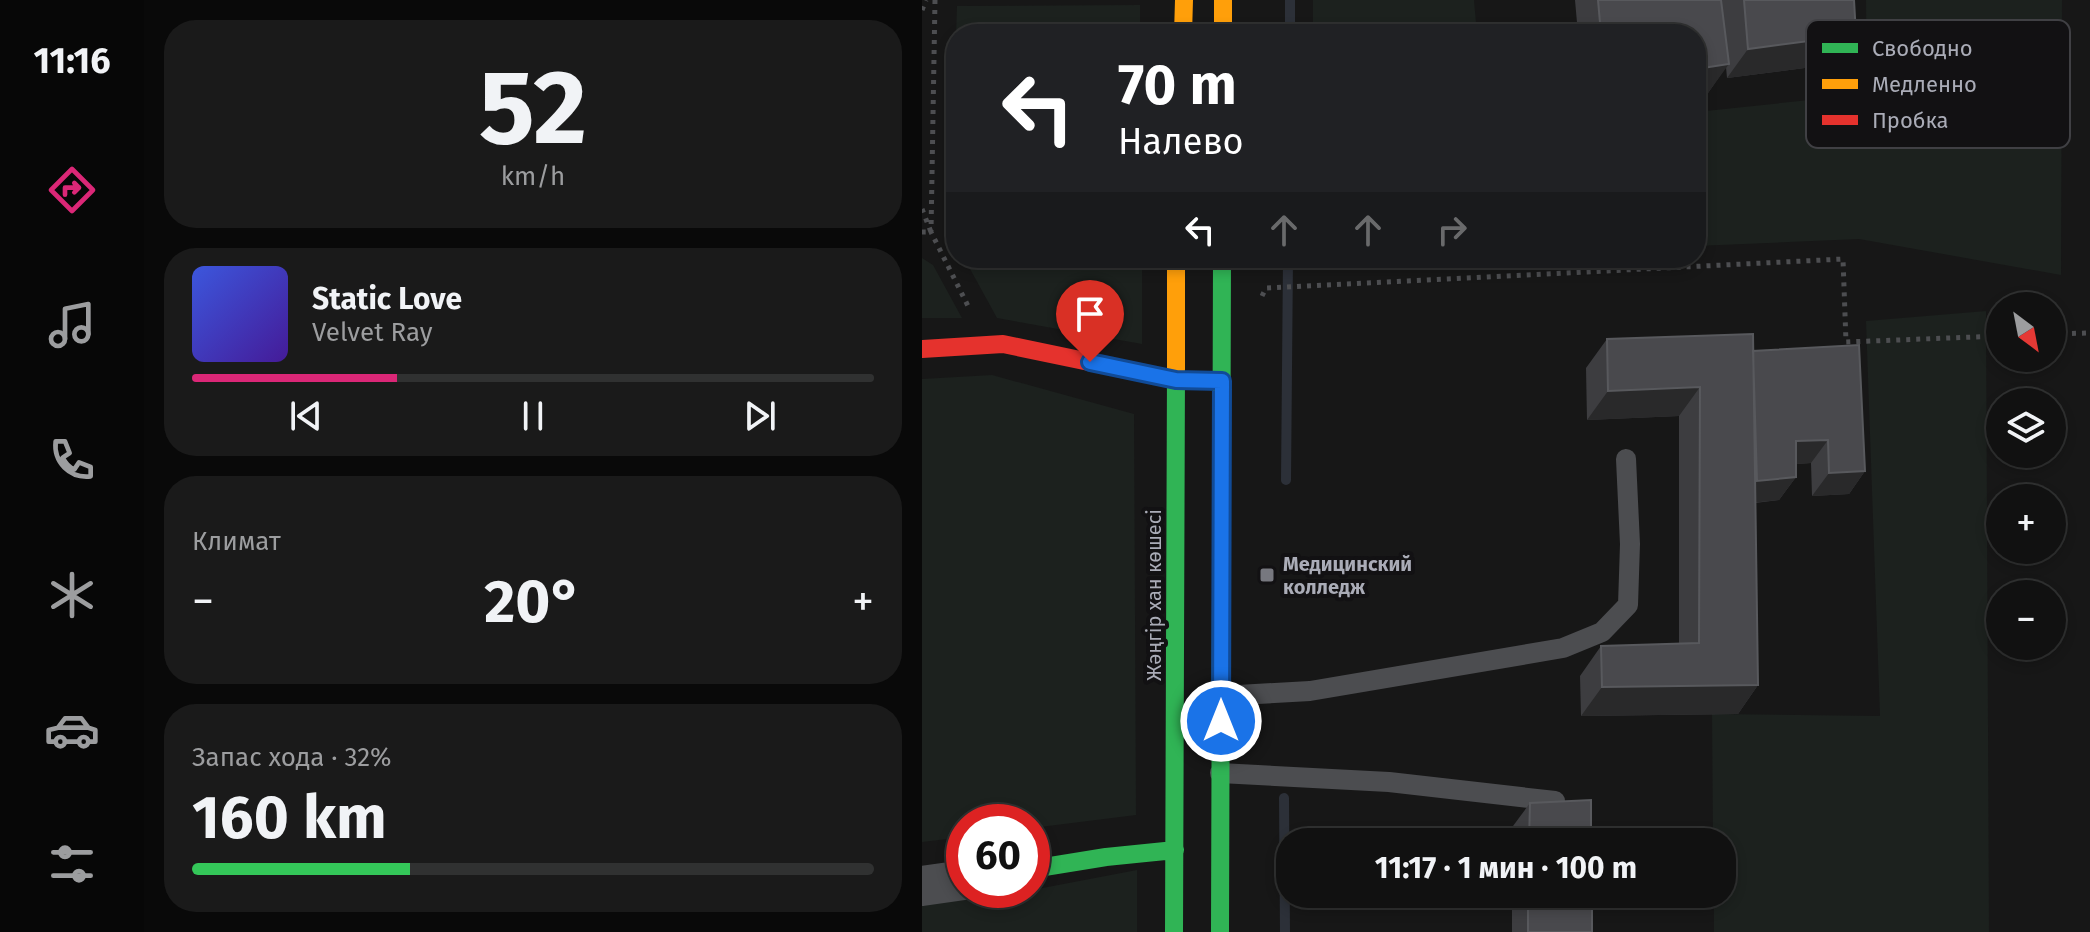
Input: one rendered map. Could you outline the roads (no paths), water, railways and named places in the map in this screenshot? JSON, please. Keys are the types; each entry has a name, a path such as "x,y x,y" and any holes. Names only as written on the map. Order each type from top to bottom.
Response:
{"main road":[{"path":"1183,24 1184,0"},
{"path":"1223,0 1223,24"},
{"name":"Жәңгір хан көшесі","path":"1174,932 1176,268"},
{"path":"1220,932 1222,268"},
{"path":"922,349 1003,344 1176,380 1222,381"},
{"path":"1050,866 1175,850"}],"street":[{"path":"922,886 946,883"}],"lane":[{"path":"1221,696 1310,691 1563,648 1602,632 1628,605 1630,544 1626,459"},
{"path":"1220,773 1389,782 1555,801"}],"waterway":[{"path":"1290,0 1290,24"},
{"path":"1286,480 1288,268"},
{"path":"1284,798 1285,932"}],"place":[{"name":"Медицинский колледж","path":"1267,575"}]}
